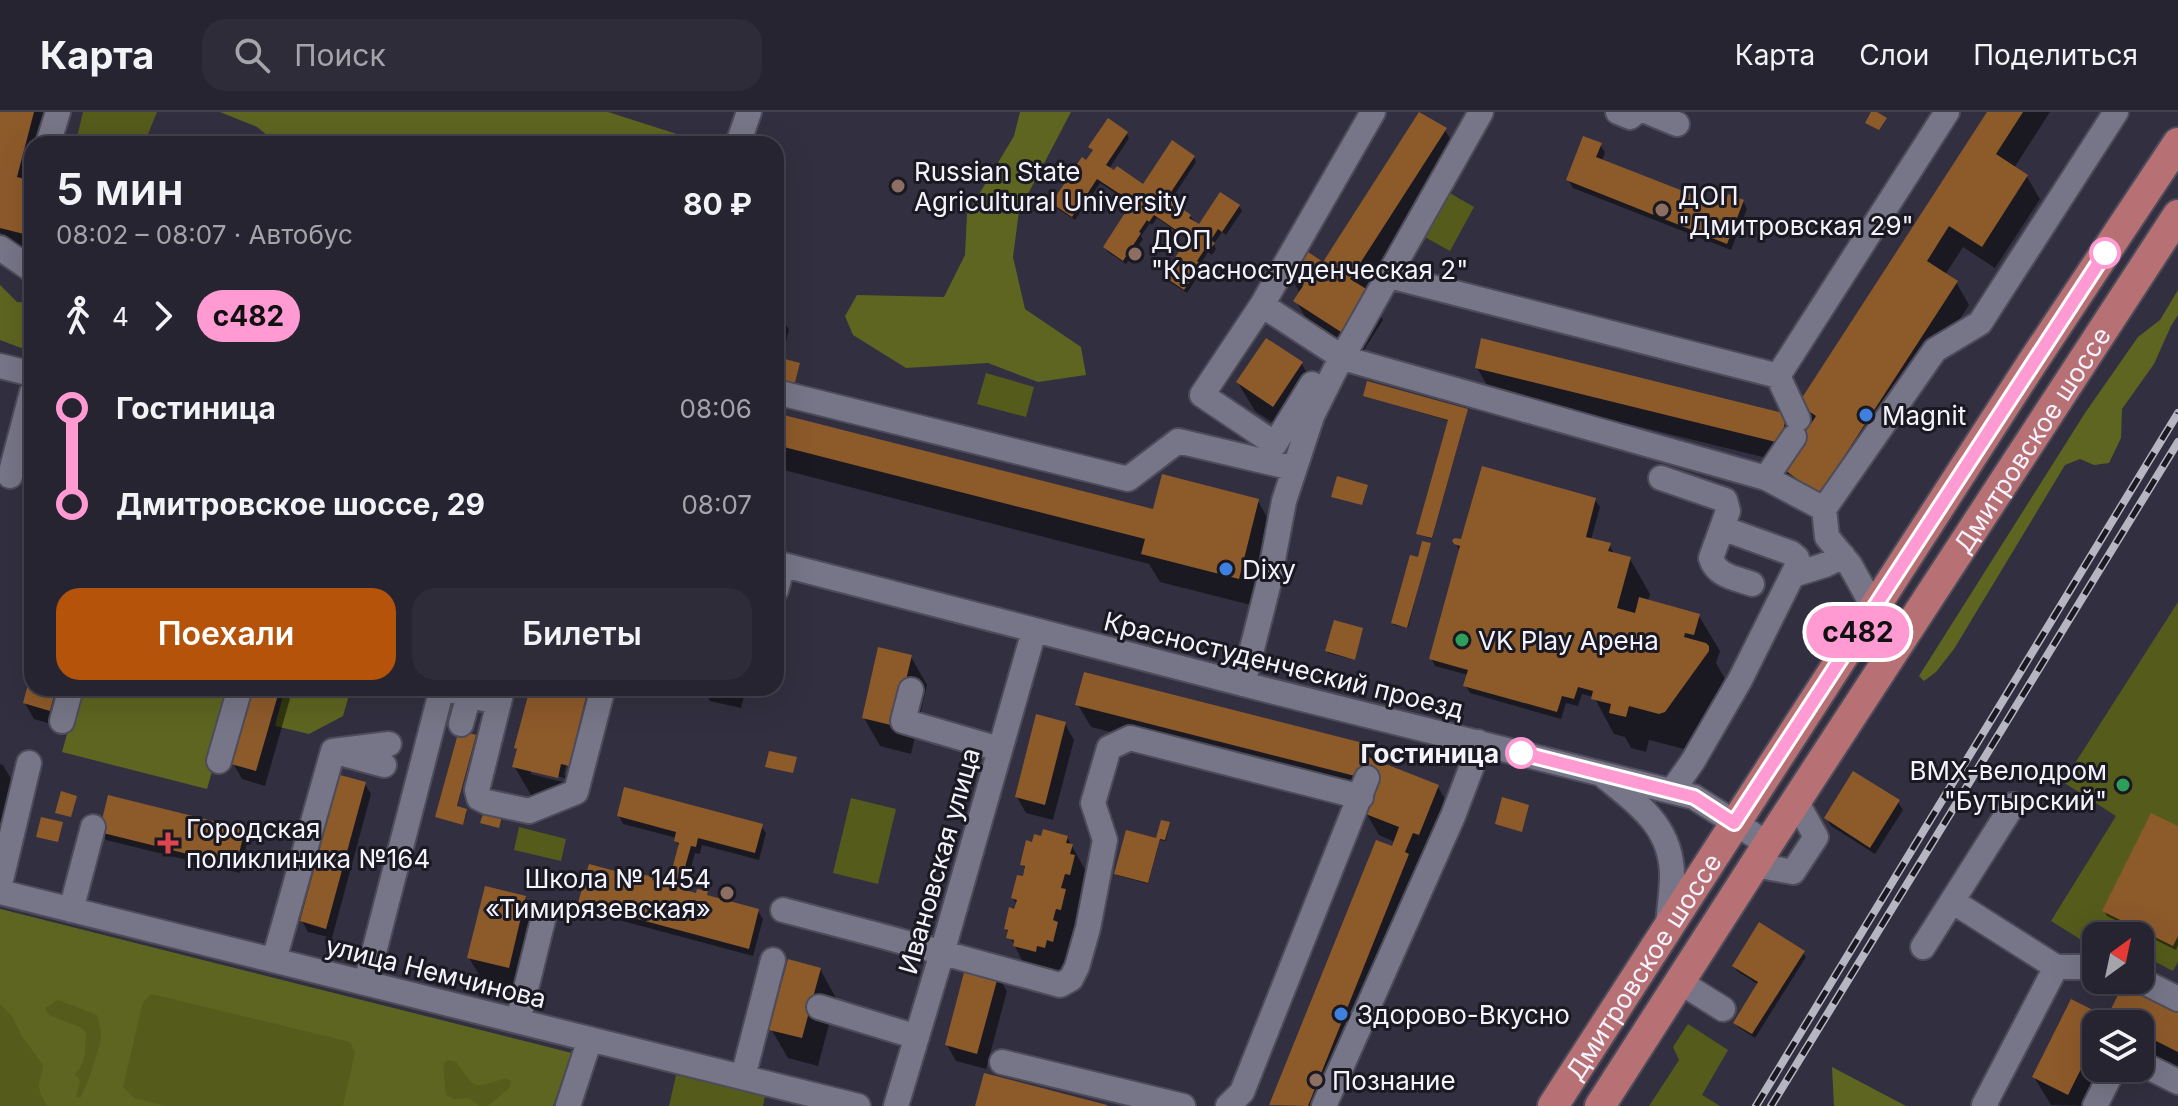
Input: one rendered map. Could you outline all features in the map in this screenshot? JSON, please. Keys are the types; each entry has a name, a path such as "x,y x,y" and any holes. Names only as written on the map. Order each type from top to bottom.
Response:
{"main road":[{"name":"Дмитровское шоссе","path":"1553,1106 2023,375 2178,143"},
{"name":"Дмитровское шоссе","path":"1600,1106 2178,215"}],"street":[{"path":"50,136 58,112"},
{"path":"741,136 749,112"},
{"path":"1373,112 1300,227 1262,305 1202,395 1275,444 1389,276 1481,112"},
{"path":"1618,112 1630,117 1636,112"},
{"path":"1648,112 1677,124"},
{"path":"1778,376 1947,112"},
{"path":"1874,608 1850,565 1827,537 1824,509 1935,350 1980,323 2116,112"},
{"path":"0,248 24,264"},
{"path":"1389,276 1778,376"},
{"path":"1262,305 1338,355 1766,478 1824,509"},
{"path":"1243,684 1293,468 1338,355"},
{"path":"0,366 24,372"},
{"path":"1766,478 1796,428 1778,376"},
{"path":"784,394 1128,479 1178,441 1293,468"},
{"path":"10,476 24,423"},
{"path":"1661,478 1725,500 1729,507 1711,558 1720,573 1752,584"},
{"path":"1672,791 1740,680 1798,564 1795,555 1722,528"},
{"path":"1793,575 1843,556"},
{"name":"Красностуденческий проезд","path":"784,565 1694,797 1734,823 1761,855"},
{"name":"Ивановская улица","path":"896,1106 1034,631"},
{"path":"911,690 903,721 999,749"},
{"path":"62,721 69,696"},
{"path":"219,761 238,696"},
{"path":"366,983 440,696"},
{"path":"461,724 469,696"},
{"path":"501,696 477,790 479,798 487,802 529,811 576,792 601,696"},
{"path":"783,910 1060,985 1071,979 1077,967 1088,928 1105,840 1093,803 1109,748 1130,738 1364,787 1242,1092 1228,1106"},
{"path":"1324,1106 1453,816 1478,742"},
{"path":"274,960 333,751 387,755"},
{"path":"0,884 29,763"},
{"path":"1600,773 1656,823 1666,840 1672,873 1668,928"},
{"path":"1923,947 2013,805"},
{"path":"71,910 93,827"},
{"name":"улица Немчинова","path":"0,892 858,1106"},
{"path":"1952,901 2056,967 2082,967"},
{"path":"518,1021 543,920"},
{"path":"743,1077 773,960"},
{"path":"1986,1106 2056,967"},
{"path":"1680,982 1723,1009"},
{"path":"2154,987 2178,999"},
{"path":"819,1007 917,1037"},
{"path":"568,1106 590,1039"},
{"path":"1002,1062 1183,1106"},
{"path":"2154,1070 2178,1082"},
{"path":"2095,1106 2107,1082"}],"green space":[{"path":"83,112 157,112 147,136 77,136"},
{"path":"220,112 608,112 683,136 268,136 257,127"},
{"path":"1020,112 1071,112 1019,211 1013,257 1025,309 1081,347 1086,375 1038,382 988,363 906,368 853,335 845,316 857,295 944,297 965,255 967,214 1014,136"},
{"path":"1448,192 1474,207 1450,251 1423,236"},
{"path":"0,285 17,302 24,302 24,349 0,340"},
{"path":"2178,290 2178,315 2154,364 2122,409 2121,438 2109,463 2094,465 2080,459 2065,465 1954,649 1936,672 1924,681 1919,676 2085,413 2138,337 2160,320"},
{"path":"986,373 1034,387 1026,417 977,404"},
{"name":"BMX-велодром \"Бутырский\"","path":"2178,602 2178,962 2173,971 2154,961 2154,922 2082,922 2082,940 2051,921 2116,816 2063,782"},
{"path":"78,696 234,696 207,789 62,752"},
{"path":"283,696 349,696 343,716 309,734 275,726"},
{"path":"851,798 896,809 878,884 833,873"},
{"path":"519,827 566,839 561,861 514,850"},
{"path":"0,909 571,1053 553,1106 0,1106"},
{"path":"0,909 571,1053 553,1106 488,1106 510,1087 511,1081 506,1078 476,1085 456,1062 449,1060 444,1063 446,1095 454,1099 469,1098 480,1106 343,1106 355,1052 350,1042 151,994 143,1002 123,1087 134,1098 166,1106 47,1106 39,1089 43,1065 21,1035 12,1016 0,1004","holes":["58,1000 97,1015 100,1041 80,1098 76,1097 80,1080 75,1075 83,1060 86,1033 80,1027 49,1015 45,1008"]},
{"path":"1688,1024 1728,1050 1702,1095 1720,1106 1649,1106 1679,1060 1673,1047"},
{"path":"1832,1067 1906,1106 1834,1106"},
{"path":"676,1075 765,1096 763,1106 669,1106"}],"building":[{"path":"0,112 34,112 28,136 24,136 17,177 24,179 24,234 0,228"},
{"path":"1419,112 1447,128 1350,279 1368,290 1341,332 1293,301 1303,286 1288,276 1305,250 1323,262"},
{"path":"1871,112 1887,118 1879,130 1865,123"},
{"path":"1987,112 2023,112 1996,154 2028,175 1982,247 1949,226 1927,261 1958,281 1819,495 1782,468 1816,416 1798,404"},
{"path":"1108,118 1128,132 1106,165 1114,170 1117,166 1143,184 1172,140 1195,156 1167,198 1199,224 1220,192 1240,205 1222,232 1218,229 1211,240 1215,243 1209,251 1205,249 1197,261 1201,264 1184,290 1163,276 1188,238 1154,215 1149,222 1147,220 1123,261 1103,247 1132,202 1097,179 1072,217 1051,203 1069,177 1073,179 1081,167 1077,164 1082,157 1086,160 1093,150 1088,147"},
{"path":"1583,136 1602,143 1596,157 1724,207 1728,194 1744,200 1727,244 1566,180"},
{"path":"1266,338 1303,362 1273,407 1236,382"},
{"path":"1481,338 1787,414 1780,443 1475,368"},
{"path":"785,359 800,363 794,386 784,383"},
{"path":"1367,381 1468,409 1432,538 1416,534 1448,420 1363,396"},
{"path":"784,415 1153,509 1162,474 1259,499 1239,579 1141,554 1145,539 784,447"},
{"path":"1482,466 1596,498 1586,537 1611,543 1608,551 1631,557 1617,608 1635,613 1639,597 1700,614 1694,635 1685,633 1684,637 1706,643 1709,651 1665,712 1659,714 1629,706 1626,717 1609,713 1611,704 1591,699 1593,691 1578,687 1574,699 1562,696 1557,712 1463,686 1468,670 1429,659 1460,546 1452,540 1461,539"},
{"path":"1337,476 1368,485 1362,505 1331,497"},
{"path":"1422,541 1431,543 1407,628 1391,623 1410,555 1418,557"},
{"path":"1334,620 1363,628 1355,660 1325,651"},
{"path":"878,647 912,655 895,726 862,718"},
{"path":"1084,672 1367,744 1365,754 1382,766 1383,763 1439,785 1419,835 1413,833 1405,852 1409,854 1308,1106 1269,1105 1376,840 1392,846 1399,827 1363,813 1359,777 1075,705"},
{"path":"25,696 54,696 50,711 23,703"},
{"path":"250,696 278,696 256,771 231,764"},
{"path":"528,696 586,696 569,766 561,764 558,778 512,767 517,749 514,748"},
{"path":"1036,714 1066,722 1045,805 1015,797"},
{"path":"459,730 476,735 457,806 467,809 463,825 435,817"},
{"path":"769,751 797,757 793,773 765,767"},
{"path":"1853,771 1900,800 1870,848 1824,818"},
{"path":"340,775 366,782 326,929 300,921"},
{"path":"624,787 763,824 755,853 698,838 696,847 691,846 679,888 696,893 697,889 708,891 707,895 759,909 749,949 578,903 589,864 638,877 639,873 668,885 679,843 674,841 676,832 617,816"},
{"path":"61,791 77,796 71,817 55,813"},
{"path":"108,795 245,829 236,866 99,832"},
{"path":"1502,797 1529,805 1522,832 1495,824"},
{"path":"484,811 502,816 499,828 480,823"},
{"path":"2151,813 2178,826 2178,936 2173,946 2154,937 2154,922 2124,922 2102,911"},
{"path":"41,817 63,822 58,842 36,837"},
{"path":"1161,820 1170,822 1165,840 1160,839 1148,883 1114,874 1126,830 1156,838"},
{"path":"1043,829 1068,836 1066,843 1073,844 1070,854 1075,855 1070,875 1065,874 1061,888 1066,889 1061,910 1056,909 1053,920 1058,922 1053,942 1047,940 1045,948 1037,946 1036,952 1013,946 1014,940 1006,938 1008,930 1004,929 1009,907 1014,909 1017,900 1011,898 1017,875 1023,876 1025,866 1020,865 1026,840 1032,842 1034,834 1041,836"},
{"path":"485,886 526,896 509,968 467,958"},
{"path":"1759,922 1805,951 1752,1034 1733,1023 1758,982 1732,966"},
{"path":"788,959 821,968 802,1038 769,1030"},
{"path":"966,965 999,973 977,1054 945,1045"},
{"path":"2118,994 2141,994 2178,1013 2178,1052 2154,1040 2154,1010 2110,1010"},
{"path":"2071,999 2093,1010 2082,1010 2082,1067 2068,1095 2032,1077"},
{"path":"984,1073 1107,1105 1107,1106 975,1106"}],"railway":[{"path":"1756,1106 2178,413"},
{"path":"1771,1106 2178,442"}],"bus line":[{"name":"с482","path":"1521,753 1694,797 1734,823 2105,253"}],"place":[{"name":"Russian State Agricultural University","path":"898,186"},
{"name":"ДОП \"Дмитровская 29\"","path":"1662,210"},
{"name":"ДОП \"Красностуденческая 2\"","path":"1135,254"},
{"name":"Magnit","path":"1866,415"},
{"name":"Dixy","path":"1226,569"},
{"name":"VK Play Арена","path":"1462,640"},
{"name":"Гостиница","path":"1521,753"},
{"name":"BMX-велодром \"Бутырский\"","path":"2123,785"},
{"name":"Городская поликлиника №164","path":"168,843"},
{"name":"Школа № 1454 «Тимирязевская»","path":"727,893"},
{"name":"Здорово-Вкусно","path":"1341,1014"},
{"name":"Познание","path":"1316,1080"}]}
